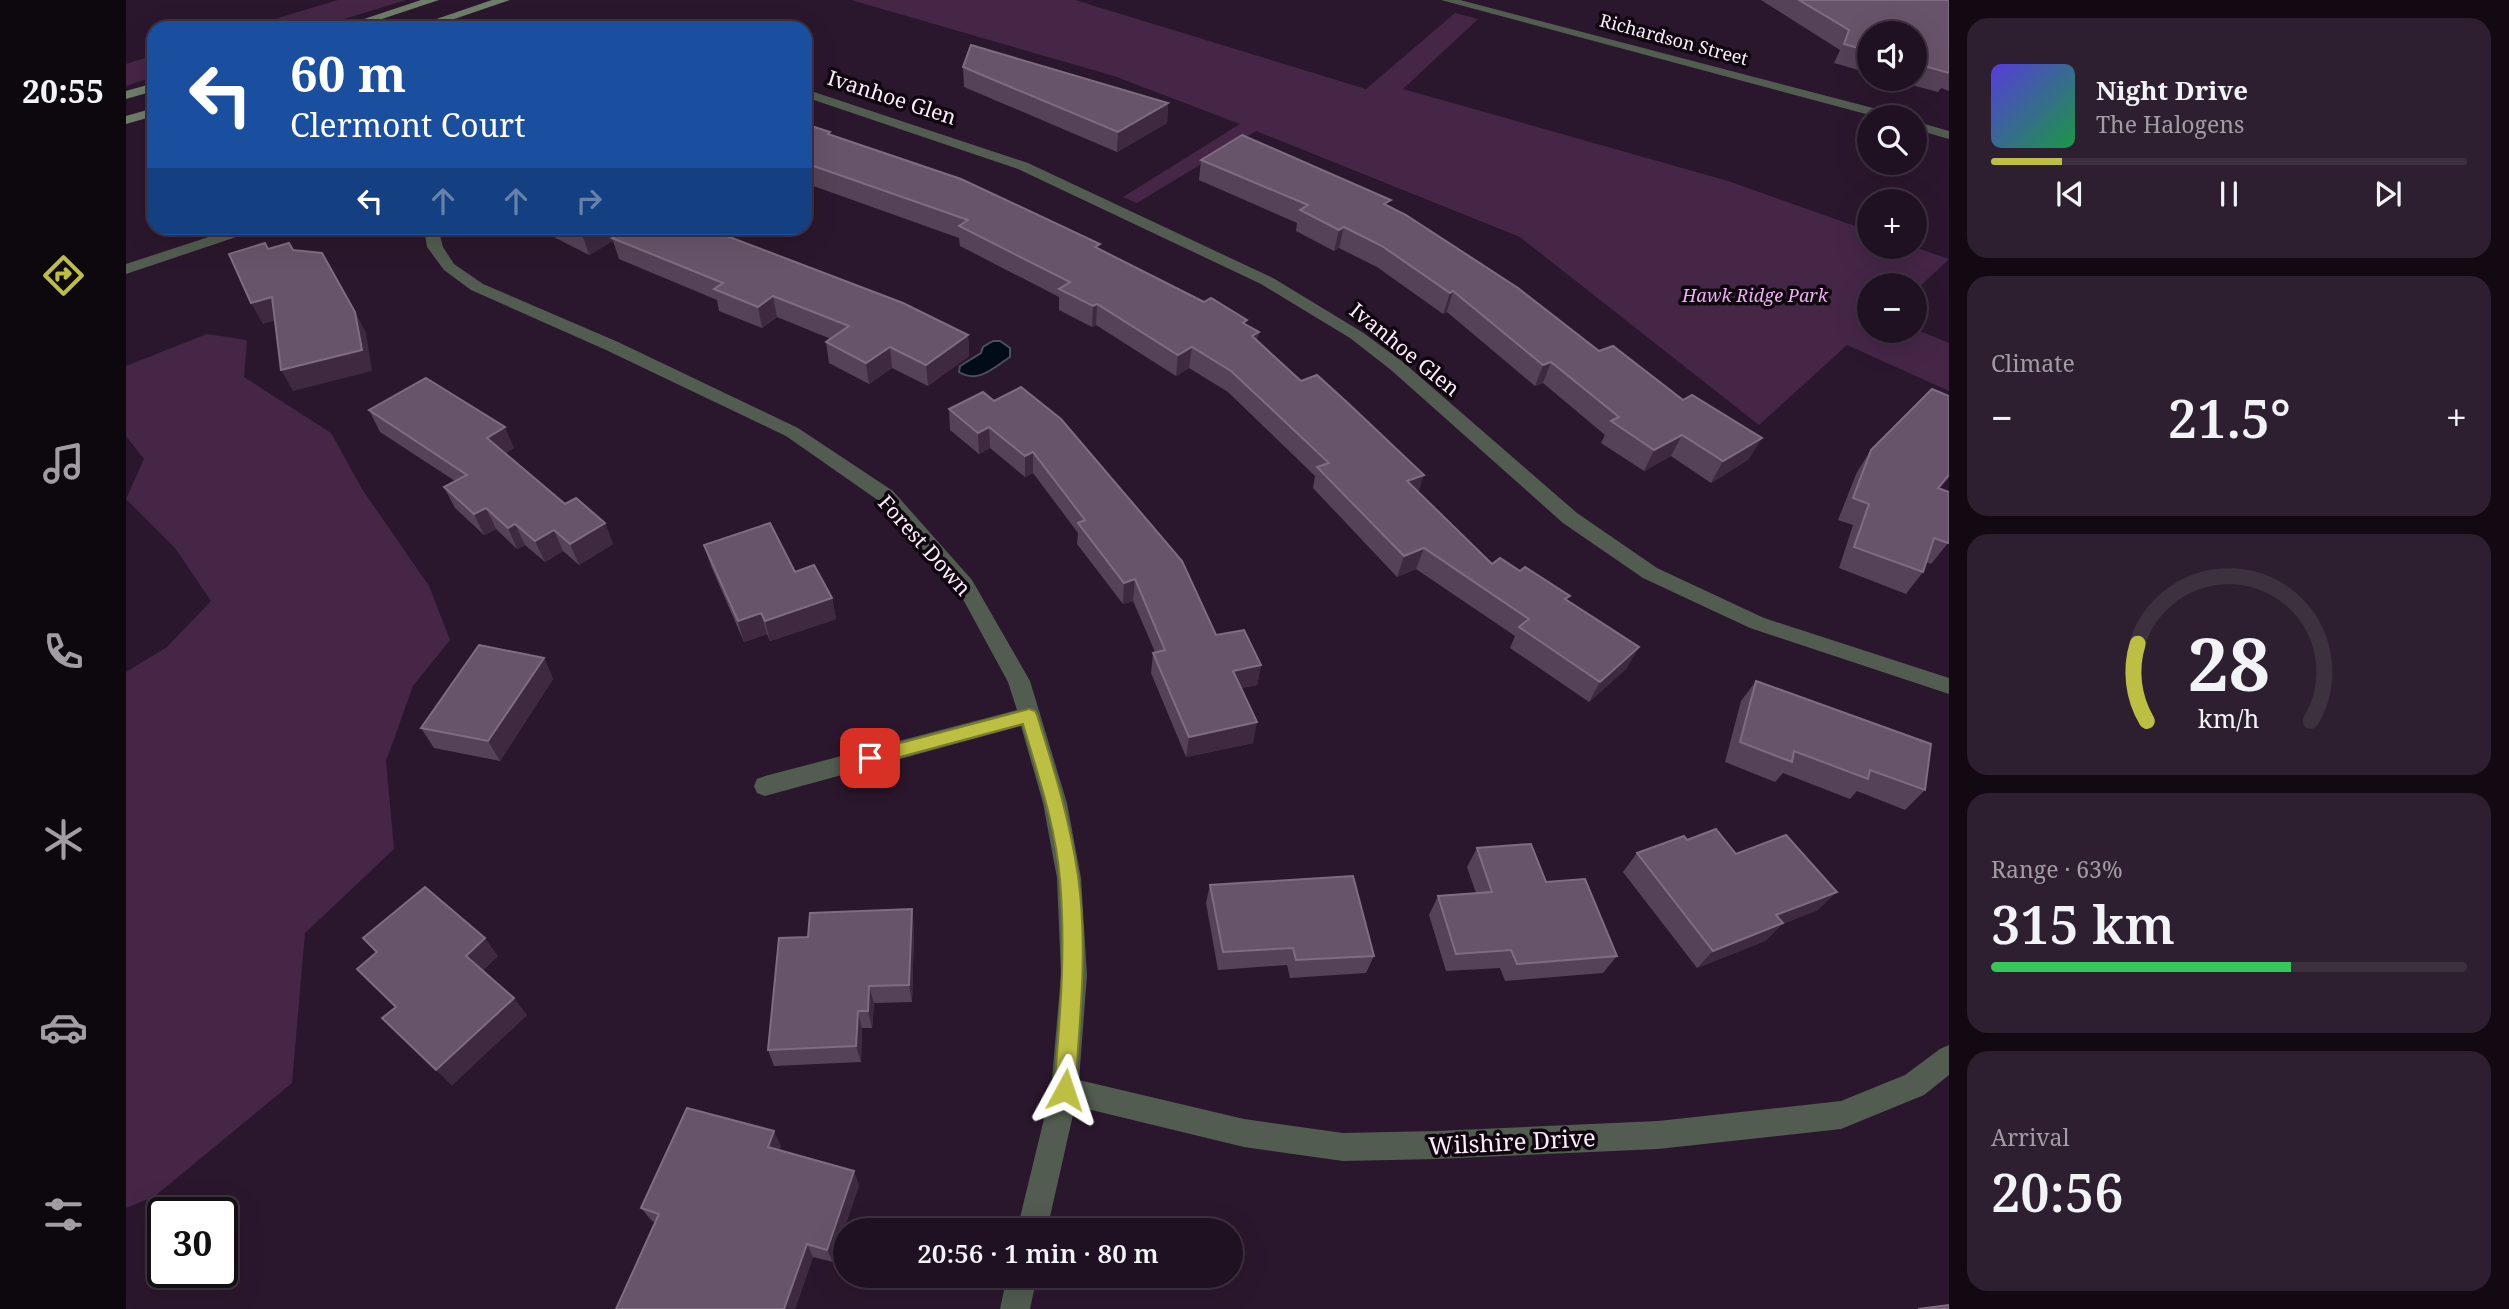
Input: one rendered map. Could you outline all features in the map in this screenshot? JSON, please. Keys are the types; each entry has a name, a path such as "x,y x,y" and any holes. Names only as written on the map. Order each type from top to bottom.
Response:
{"main road":[{"path":"366,21 433,0"},
{"path":"438,21 504,0"},
{"path":"126,95 147,89"},
{"path":"126,120 147,114"}],"street":[{"name":"Richardson Street","path":"1447,0 1857,108"},
{"name":"Ivanhoe Glen","path":"812,95 970,146 1023,166 1267,281 1356,335 1397,366 1570,518 1650,573 1757,623 1949,686"},
{"path":"1927,128 1949,135"},
{"path":"126,269 227,235"},
{"name":"Forest Down","path":"432,235 435,247 449,267 477,287 611,346 792,432 886,496 965,585 1019,681 1055,803 1069,878 1074,975 1065,1090 1035,1218"},
{"path":"765,786 1029,715"},
{"name":"Wilshire Drive","path":"1065,1090 1244,1133 1343,1147 1436,1145 1658,1135 1841,1115 1914,1085 1949,1058"},
{"path":"1014,1309 1019,1288"}],"green space":[{"path":"338,0 406,0 338,21 268,21"},
{"name":"Hawk Ridge Park","path":"851,0 1075,0 1366,89 1455,13 1478,19 1403,89 1728,181 1857,227 1857,259 1927,259 1927,251 1949,259 1927,280 1927,273 1857,273 1857,343 1927,343 1927,334 1949,343 1949,391 1847,345 1759,425 1520,237 1256,131 1137,203 1123,197 1240,124 1114,76"},
{"path":"147,57 147,79 126,86 126,64"},
{"path":"207,334 247,340 244,377 331,433 362,489 429,586 450,640 413,686 386,761 394,849 305,933 292,1083 155,1196 147,1197 126,1208 126,672 167,647 211,601 175,548 126,499 144,459 126,436 126,366"}],"shaded area":[{"path":"993,341 1000,341 1010,348 1010,357 979,375 959,372 960,366 981,353 983,347"}],"building":[{"path":"1799,0 1949,0 1949,73 1927,67 1927,21 1857,21 1857,48 1844,44 1849,30"},
{"path":"971,45 1168,103 1118,132 963,67"},
{"path":"812,126 961,179 1100,244 1095,247 1204,302 1211,298 1247,320 1243,323 1259,332 1252,336 1301,381 1317,375 1424,475 1407,481 1492,564 1500,558 1520,571 1525,567 1570,596 1565,599 1639,647 1600,682 1519,627 1529,619 1424,548 1404,556 1317,467 1329,463 1231,371 1192,347 1178,355 1097,304 1093,306 1059,289 1070,282 959,226 968,220 812,165"},
{"path":"1242,135 1391,200 1384,204 1406,215 1518,288 1599,351 1613,346 1683,400 1692,395 1762,438 1723,461 1682,435 1654,450 1611,421 1619,417 1551,362 1543,365 1453,291 1450,293 1382,246 1344,227 1339,230 1300,210 1308,205 1201,160"},
{"path":"617,235 724,235 903,303 968,335 926,365 890,347 866,363 826,342 849,326 773,296 758,307 714,289 723,283 612,238"},
{"path":"265,243 268,249 289,243 293,250 322,253 355,312 362,350 281,370 272,297 251,303 229,254"},
{"path":"426,378 505,427 487,438 565,504 576,498 605,523 570,544 554,530 535,541 515,524 508,528 486,508 474,514 444,487 467,475 369,410"},
{"path":"1021,387 1061,419 1182,561 1216,635 1244,630 1261,665 1233,671 1257,722 1189,737 1153,653 1165,650 1135,579 1124,583 1078,523 1085,520 1033,452 1025,456 989,427 978,433 949,409 983,392 994,401"},
{"path":"1932,389 1949,396 1949,475 1938,488 1949,492 1949,538 1948,543 1934,538 1923,572 1854,547 1869,504 1853,498 1871,450"},
{"path":"770,523 795,572 814,565 832,598 765,621 761,613 738,621 704,545"},
{"path":"479,645 544,658 488,741 421,728"},
{"path":"1756,681 1931,744 1925,790 1870,770 1868,779 1794,751 1792,762 1740,742"},
{"path":"1716,829 1736,854 1786,835 1837,892 1776,915 1783,923 1713,951 1637,853 1684,836 1687,840"},
{"path":"1531,844 1546,882 1585,879 1617,956 1517,964 1511,950 1456,954 1438,896 1492,892 1477,848"},
{"path":"1353,876 1374,956 1296,960 1293,948 1223,952 1210,885"},
{"path":"425,887 485,938 466,956 514,998 436,1070 382,1018 396,1007 357,969 377,952 363,938"},
{"path":"912,909 909,985 869,986 868,1011 858,1011 856,1046 768,1050 779,938 808,937 810,913"},
{"path":"687,1108 774,1131 768,1147 854,1171 838,1218 833,1218 833,1232 827,1250 807,1244 784,1309 616,1309 659,1214 641,1208"},
{"path":"1949,1305 1949,1309 1918,1309"}],"route":[{"path":"870,758 1029,715 1055,803 1069,878 1074,975 1065,1090"}]}
